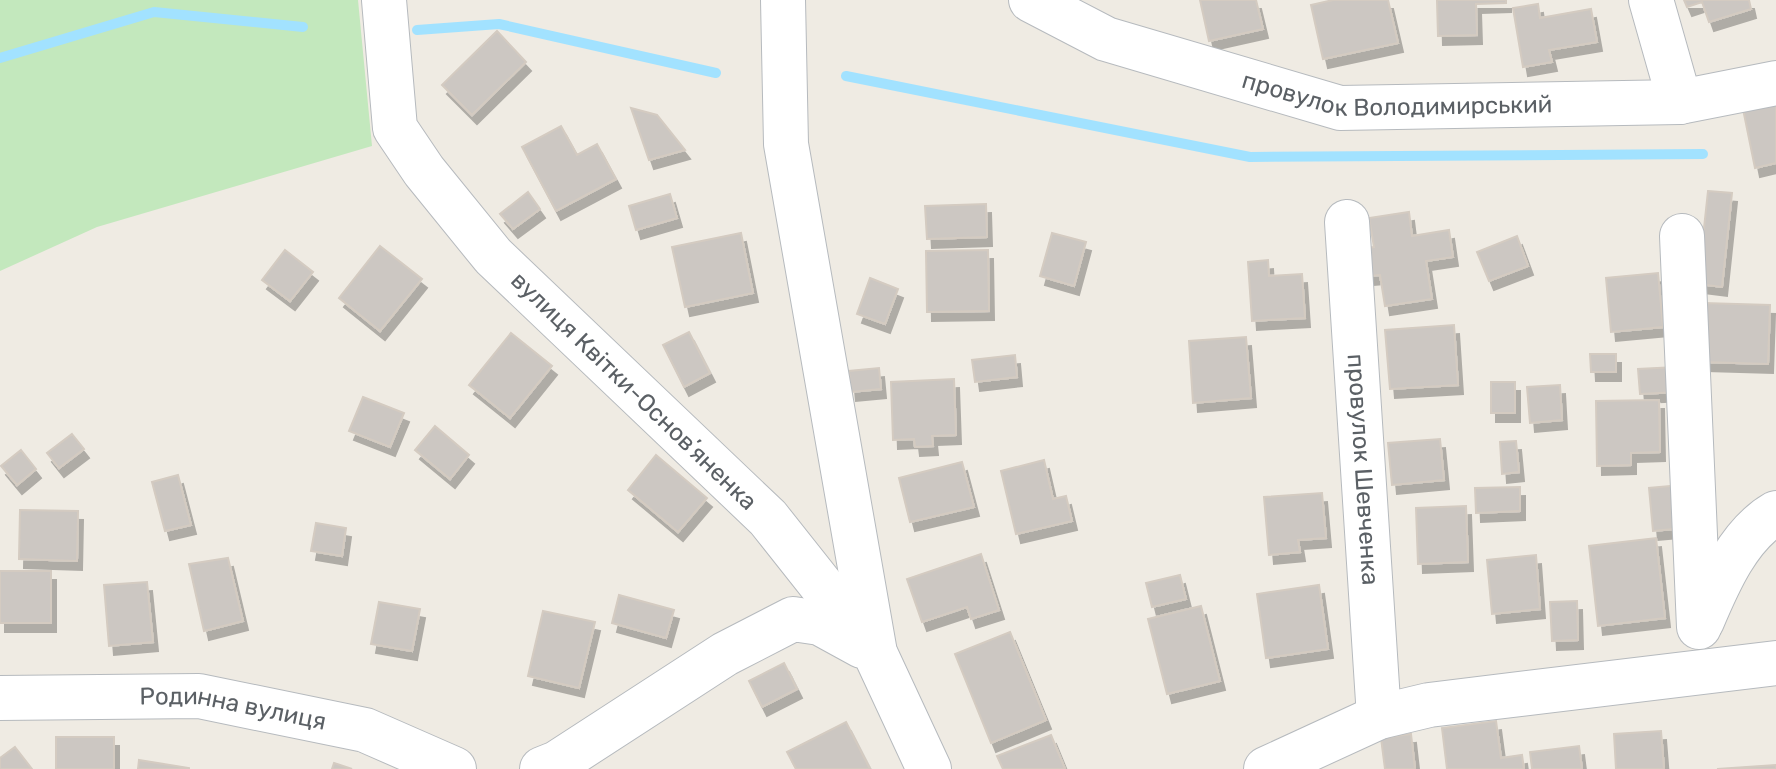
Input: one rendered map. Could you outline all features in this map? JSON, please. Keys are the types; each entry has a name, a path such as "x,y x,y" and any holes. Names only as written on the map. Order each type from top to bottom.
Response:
{"street":[{"name":"вулиця Квітки-Основʼяненка","path":"384,0 395,128 424,171 493,256 768,518 875,653 929,769"},
{"name":"вулиця Квітки-Основʼяненка","path":"783,0 786,144 875,653"},
{"name":"провулок Володимирський","path":"1031,0 1106,39 1340,108 1680,102 1776,83"},
{"path":"1651,0 1680,102"},
{"name":"провулок Шевченка","path":"1347,222 1379,717"},
{"path":"1682,236 1699,627"},
{"path":"1680,675 1723,571 1763,520 1776,513"},
{"path":"542,769 557,763 725,654 793,619 820,623 875,653"},
{"path":"1266,769 1379,717 1429,705 1776,663"},
{"name":"Родинна вулиця","path":"0,698 199,696 365,730 454,769"}],"green space":[{"path":"0,0 358,0 372,146 97,227 0,271"}],"building":[{"path":"1200,0 1256,0 1263,29 1209,41"},
{"path":"1333,0 1388,0 1398,43 1323,59 1311,5"},
{"path":"1437,0 1506,0 1506,3 1476,4 1477,35 1438,36"},
{"path":"1684,0 1749,0 1751,9 1709,22 1702,2 1687,7"},
{"path":"1538,4 1540,18 1591,9 1597,42 1549,50 1552,62 1523,67 1513,8"},
{"path":"497,31 526,62 472,115 442,85"},
{"path":"1776,102 1776,163 1755,168 1743,109"},
{"path":"631,108 657,115 685,150 649,160"},
{"path":"561,126 577,155 597,144 616,179 556,211 522,147"},
{"path":"1708,191 1732,193 1722,287 1698,284"},
{"path":"528,192 540,209 513,229 500,214"},
{"path":"670,194 677,218 636,230 629,206"},
{"path":"986,204 987,237 927,239 925,206"},
{"path":"1409,212 1412,236 1449,230 1453,257 1426,261 1432,299 1385,306 1380,275 1369,276 1364,248 1374,247 1369,218"},
{"path":"741,233 753,293 685,307 672,247"},
{"path":"1052,233 1086,242 1074,286 1040,276"},
{"path":"1517,236 1528,266 1489,281 1477,252"},
{"path":"380,246 422,279 380,331 339,298"},
{"path":"285,250 313,272 290,301 262,280"},
{"path":"988,250 989,311 927,312 926,251"},
{"path":"1268,260 1269,276 1302,274 1305,318 1252,321 1248,262"},
{"path":"1658,273 1663,327 1611,332 1606,278"},
{"path":"870,278 898,289 885,324 857,314"},
{"path":"1703,303 1770,305 1768,364 1702,362"},
{"path":"1454,325 1458,385 1390,389 1385,330"},
{"path":"689,332 710,373 684,387 663,345"},
{"path":"511,333 552,366 510,418 469,385"},
{"path":"1246,337 1251,398 1193,403 1189,341"},
{"path":"1590,354 1616,354 1616,372 1591,372"},
{"path":"1015,355 1017,377 975,382 972,360"},
{"path":"1676,367 1678,392 1640,394 1638,369"},
{"path":"879,368 881,389 851,392 849,371"},
{"path":"954,379 956,435 932,436 933,446 915,447 914,439 893,440 891,382"},
{"path":"1491,382 1515,382 1515,413 1491,413"},
{"path":"1560,385 1562,420 1530,423 1527,387"},
{"path":"363,397 404,413 390,447 349,431"},
{"path":"1659,400 1660,452 1631,453 1631,465 1597,466 1596,401"},
{"path":"435,426 469,455 450,479 415,450"},
{"path":"72,434 84,449 59,468 47,453"},
{"path":"1440,439 1444,480 1392,485 1388,443"},
{"path":"1516,441 1519,472 1502,474 1500,442"},
{"path":"21,450 36,469 17,485 1,466"},
{"path":"656,455 707,498 678,532 628,490"},
{"path":"1044,460 1053,499 1066,496 1072,521 1016,534 1001,471"},
{"path":"962,462 974,507 910,522 899,478"},
{"path":"178,475 191,525 165,531 152,482"},
{"path":"1681,485 1685,528 1653,531 1649,488"},
{"path":"1520,487 1520,511 1476,513 1475,488"},
{"path":"1322,493 1326,538 1298,540 1300,552 1269,555 1264,497"},
{"path":"1466,506 1468,562 1418,564 1416,508"},
{"path":"20,510 78,511 77,561 19,559"},
{"path":"316,523 346,528 342,556 311,551"},
{"path":"1656,538 1665,618 1598,626 1589,546"},
{"path":"981,554 999,610 971,619 967,607 922,622 907,579"},
{"path":"1536,555 1540,609 1492,614 1487,560"},
{"path":"228,558 243,621 204,631 189,564"},
{"path":"0,571 51,571 51,623 0,623"},
{"path":"1180,575 1186,599 1152,607 1146,583"},
{"path":"147,582 153,642 109,646 104,585"},
{"path":"1319,585 1328,649 1266,658 1257,594"},
{"path":"619,595 674,610 666,638 612,623"},
{"path":"1577,601 1578,640 1552,641 1550,602"},
{"path":"379,602 420,609 412,651 371,644"},
{"path":"1201,606 1220,681 1167,694 1148,619"},
{"path":"543,611 595,622 579,688 528,676"},
{"path":"1010,632 1046,720 991,743 955,654"},
{"path":"784,663 797,689 762,707 749,681"},
{"path":"1496,721 1501,758 1522,755 1524,769 1447,769 1442,728"},
{"path":"846,722 870,769 796,769 787,752"},
{"path":"1661,731 1664,769 1616,769 1614,734"},
{"path":"1411,734 1415,769 1385,769 1381,738"},
{"path":"1051,735 1065,769 1003,769 997,756"},
{"path":"56,737 114,737 114,769 56,769"},
{"path":"1579,746 1582,769 1532,769 1530,752"},
{"path":"15,747 32,769 0,769 0,758"},
{"path":"139,760 189,768 189,769 138,769"},
{"path":"334,763 352,769 332,769"},
{"path":"1776,765 1776,769 1717,769"}],"waterway":[{"path":"0,58 154,12 303,27"},
{"path":"417,30 499,24 716,73"},
{"path":"846,76 1250,157 1703,154"}]}
